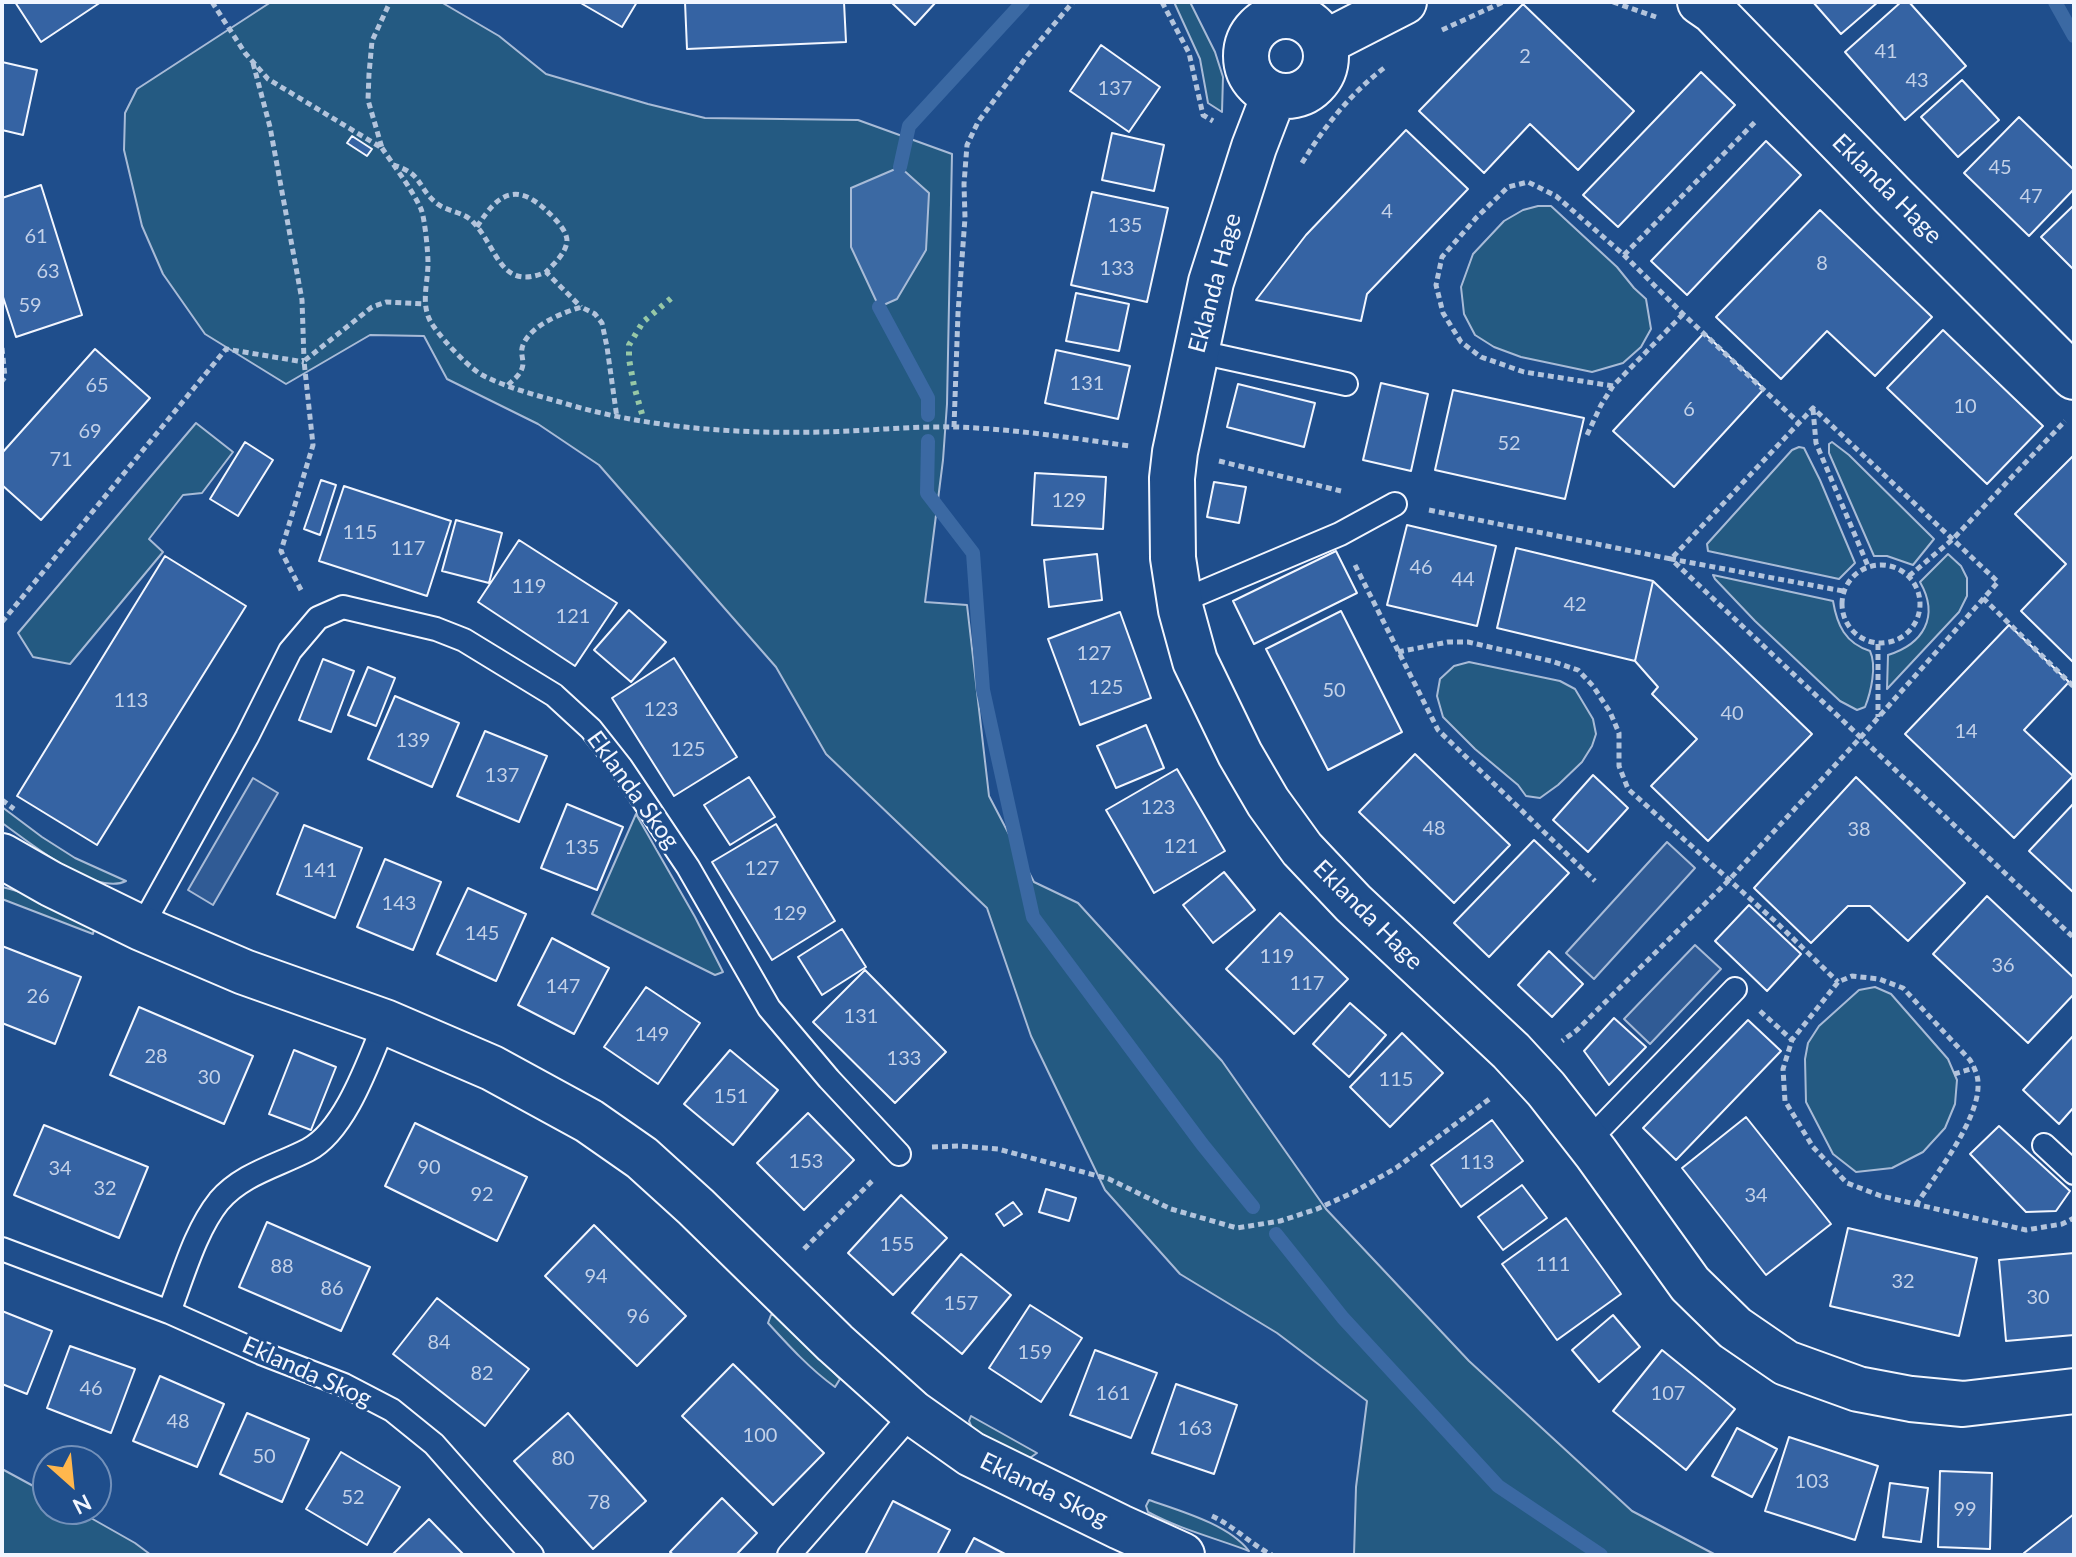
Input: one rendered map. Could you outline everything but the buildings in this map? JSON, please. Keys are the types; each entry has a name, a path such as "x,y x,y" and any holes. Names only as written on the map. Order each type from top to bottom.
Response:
{"street":[{"path":"1324,43 1404,2"},
{"name":"Eklanda Hage","path":"1700,2 1713,11 2074,377"},
{"path":"1246,14 1268,19 1290,15 1312,24 1324,43 1325,68 1311,88 1287,97 1274,95 1254,82 1248,71 1245,59 1250,35 1246,14"},
{"name":"Eklanda Hage","path":"1274,95 1211,282 1172,478 1173,558 1179,602 1195,661 1268,802 1302,849 1353,903 1511,1051 1546,1089 1690,1284 1735,1328 1786,1363 1858,1389 1911,1399 1963,1404 2068,1400"},
{"name":"Eklanda Skog","path":"2,856 141,928 244,972 385,1022 492,1068 589,1121 642,1158 835,1343 913,1413 971,1454 1182,1555"}],"lane":[{"path":"1195,351 1346,384"},
{"path":"1179,602 1340,534 1395,504"},
{"name":"Eklanda Skog","path":"318,618 343,607 436,629 464,640 554,695 591,729 621,767 688,867 769,1008 829,1079 899,1154"},
{"path":"141,928 247,737 290,651 318,618"},
{"path":"1587,1142 1735,989"},
{"path":"169,1312 204,1222 221,1199 245,1178 311,1149 328,1132 352,1101 385,1022"},
{"path":"2044,1145 2074,1173"},
{"name":"Eklanda Skog","path":"2,1249 169,1312 261,1353 344,1385 392,1410 434,1444 532,1555"},
{"path":"789,1555 913,1413"}],"path":[{"path":"212,2 268,79 382,148"},
{"path":"390,2 372,41 368,100 382,148 422,210 428,261 426,312 432,325 452,349 483,376 574,407 617,418 665,425 741,432 954,427 1027,432 1175,452 1395,504 1843,591"},
{"path":"954,427 967,145 978,122 1073,2"},
{"path":"1162,2 1189,53 1203,115 1254,147"},
{"path":"1437,33 1503,2"},
{"path":"1299,167 1337,111 1393,61"},
{"path":"253,62 270,127 302,300 304,362 313,445 281,551 318,618"},
{"path":"1624,255 1789,89"},
{"path":"393,165 409,170 433,201 471,219 505,268 516,276 534,277 546,272 558,261 567,241 565,231 536,200 526,195 514,194 494,202 477,227"},
{"path":"1613,386 1524,372 1481,357 1461,342 1443,313 1436,285 1442,257 1508,187 1528,182 1556,196 1624,255 1799,423"},
{"path":"546,272 602,323 617,418"},
{"path":"2,622 226,349 304,362 372,307 386,302 425,304"},
{"path":"508,385 521,373 521,349 532,332 581,307"},
{"path":"1587,435 1613,386 1683,314"},
{"path":"2,348 5,377 2,381"},
{"path":"1671,559 1813,408"},
{"path":"1567,1053 1558,1044 1577,1030 1729,880 1998,582 1813,408"},
{"path":"1813,408 1816,443 1868,566"},
{"path":"1909,576 1953,539 2074,412"},
{"path":"1340,534 1438,730 1595,881"},
{"path":"1671,559 2074,938"},
{"path":"1890,565 1909,576 1916,586 1920,597 1917,620 1911,631 1901,639 1878,644 1866,641 1855,635 1843,615 1843,591 1849,581 1868,566 1890,565"},
{"path":"1983,598 2074,687"},
{"path":"1398,652 1448,642 1468,642 1578,670 1593,686 1615,723 1619,733 1619,766 1628,789 1838,982"},
{"path":"1878,644 1878,718"},
{"path":"1916,1205 1973,1113 1978,1084 1974,1068 1903,988 1879,979 1852,976 1838,982 1792,1040 1783,1069 1785,1101 1813,1147 1847,1183 1881,1196 1916,1205 2026,1230 2062,1224 2074,1218"},
{"path":"1954,1074 1974,1068"},
{"path":"800,1252 899,1154 937,1147 998,1149 1109,1179 1171,1209 1237,1228 1280,1221 1317,1209 1396,1168 1528,1071"}],"shaded area":[{"path":"271,2 441,2 499,36 546,74 705,118 858,120 952,154 947,404 925,602 967,605 989,796 1034,882 1078,903 1222,1061 1326,1209 1469,1361 1632,1511 1716,1555 1354,1555 1356,1487 1367,1401 1277,1333 1180,1274 1105,1190 1031,1036 987,908 826,754 776,667 599,465 538,424 447,379 424,336 370,335 286,384 205,334 163,274 142,226 124,150 125,113 137,89"},
{"path":"1174,2 1190,2 1215,52 1223,77 1222,112 1208,103 1200,59"},
{"path":"900,167 929,193 926,250 897,299 879,307 851,247 851,188"},
{"path":"1538,206 1551,206 1617,267 1646,299 1651,329 1641,347 1623,363 1592,372 1521,357 1494,347 1475,335 1464,314 1461,287 1473,254 1504,221"},
{"path":"196,423 233,452 202,493 183,495 149,539 163,552 70,664 33,657 18,633"},
{"path":"1832,442 1934,539 1913,565 1887,556 1874,556 1829,453"},
{"path":"1804,448 1820,480 1855,563 1839,579 1708,551 1707,544 1792,450"},
{"path":"1948,554 1961,566 1967,578 1967,596 1959,612 1887,689 1888,655 1911,644 1925,628 1928,607 1920,582"},
{"path":"1713,575 1833,601 1837,618 1848,638 1870,651 1872,657 1872,679 1865,707 1857,710 1840,701 1755,621"},
{"path":"1469,662 1560,681 1575,689 1593,719 1596,734 1582,762 1540,798 1526,796 1518,785 1443,717 1437,696 1440,679 1454,666"},
{"path":"253,778 278,793 213,905 188,890"},
{"path":"2,807 75,858 126,881 113,884 97,881 62,865 2,823"},
{"path":"636,814 723,972 715,975 592,914"},
{"path":"1667,842 1695,868 1594,979 1566,953"},
{"path":"2,887 50,905 94,929 93,934 2,899"},
{"path":"1695,945 1721,969 1650,1044 1624,1019"},
{"path":"1875,987 1891,994 1948,1059 1957,1080 1955,1104 1945,1128 1923,1152 1892,1168 1856,1172 1833,1154 1806,1102 1805,1059 1808,1043 1819,1026 1859,990"},
{"path":"778,1314 840,1379 835,1387 808,1365 768,1323 771,1315"},
{"path":"971,1416 1037,1453 1027,1460 1017,1458 972,1428 969,1421"},
{"path":"2,1469 32,1485 32,1525 103,1525 151,1555 2,1555"},
{"path":"1149,1500 1216,1526 1249,1551 1148,1512 1146,1506"}],"waterway":[{"path":"900,167 909,126 1023,2"},
{"path":"2055,2 2074,36"},
{"path":"879,307 928,398 928,415"},
{"path":"928,441 927,493 973,553 983,690 1033,917 1202,1144 1253,1207"},
{"path":"1276,1234 1343,1318 1498,1486 1601,1555"}],"hedge":[{"path":"642,414 634,386 629,345 643,322 675,295"}]}
